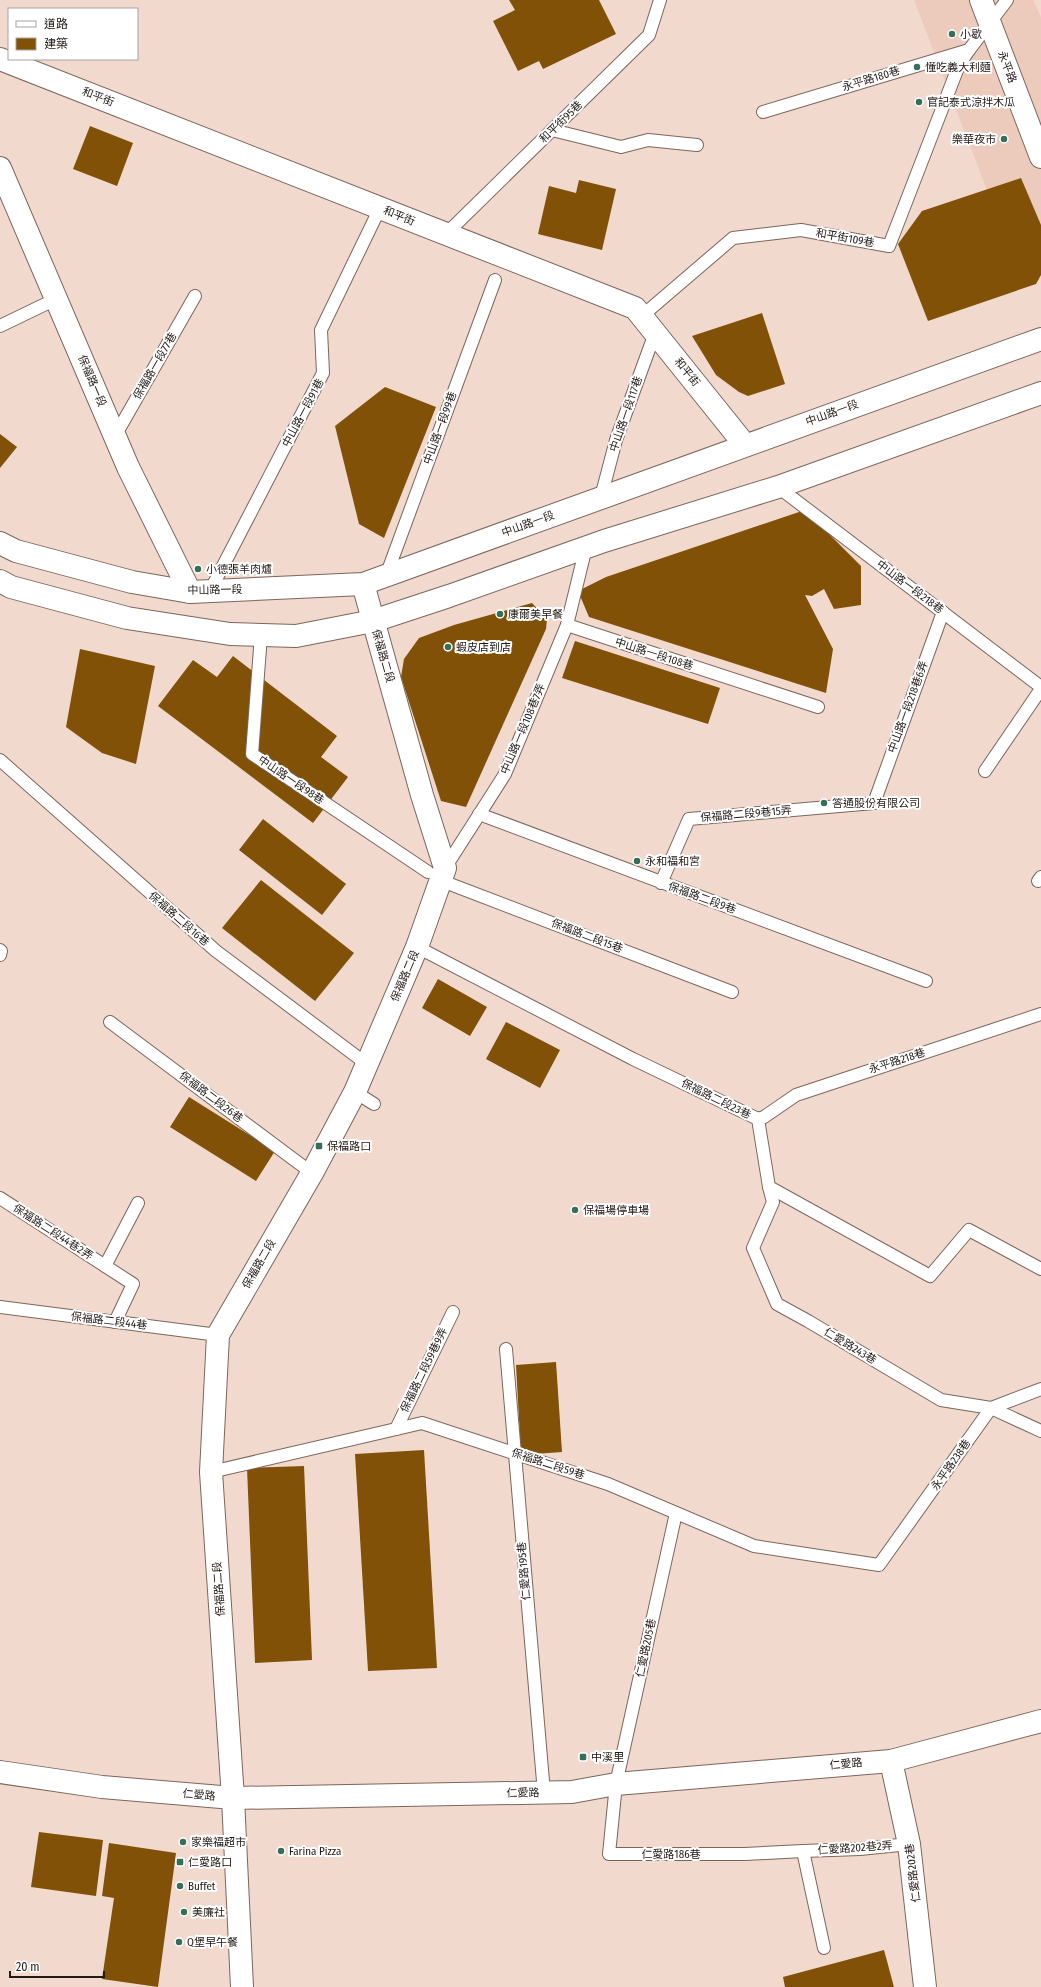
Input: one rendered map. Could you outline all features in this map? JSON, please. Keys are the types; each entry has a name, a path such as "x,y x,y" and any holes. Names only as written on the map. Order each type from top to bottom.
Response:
{"street":[{"name":"永平路","path":"981,0 1041,157"},
{"name":"和平街","path":"0,59 635,308 745,445"},
{"name":"保福路一段","path":"0,168 115,436 200,591"},
{"name":"中山路一段","path":"0,543 16,551 132,582 200,591 363,584 1041,339"},
{"path":"0,581 12,587 127,618 230,634 296,636 373,621 449,596 586,547 778,486 1041,393"},
{"name":"保福路二段","path":"242,1987 233,1798 211,1472 218,1335 312,1173 368,1065 417,947 438,874 422,795 363,584"},
{"name":"仁愛路","path":"0,1772 102,1786 233,1798 572,1792 616,1784 891,1761 1041,1721"},
{"name":"仁愛路202巷","path":"891,1761 910,1844 925,1987"}],"lane":[{"name":"和平街95巷","path":"446,234 649,35 660,0"},
{"path":"969,50 1007,0"},
{"name":"永平路180巷","path":"763,112 969,50"},
{"name":"和平街109巷","path":"642,316 733,238 801,230 889,246 959,65 969,50"},
{"path":"552,130 621,147 648,140 697,145"},
{"name":"中山路一段91巷","path":"200,591 324,374 321,330 380,208"},
{"name":"中山路一段99巷","path":"386,576 495,280"},
{"name":"保福路一段77巷","path":"115,436 195,296"},
{"path":"0,326 56,298"},
{"name":"中山路一段117巷","path":"601,497 616,440 655,333"},
{"name":"中山路一段218巷","path":"778,486 1041,688"},
{"path":"567,625 586,547"},
{"name":"中山路一段218巷6弄","path":"874,803 943,612"},
{"name":"中山路一段108巷","path":"567,625 818,707"},
{"name":"中山路一段108巷7弄","path":"438,874 505,774 567,625"},
{"name":"中山路一段98巷","path":"260,635 252,754 438,874"},
{"path":"984,771 1041,688"},
{"name":"保福路二段16巷","path":"0,760 216,951 368,1065"},
{"name":"保福路二段9巷15弄","path":"661,883 689,819 874,803"},
{"name":"保福路二段9巷","path":"479,814 926,981"},
{"name":"保福路二段15巷","path":"438,874 732,992"},
{"name":"保福路二段23巷","path":"417,947 633,1059 758,1119 770,1187"},
{"path":"0,950 0,955"},
{"name":"永平路218巷","path":"758,1119 764,1117 796,1095 1041,1014"},
{"name":"保福路二段26巷","path":"110,1022 312,1173"},
{"path":"355,1092 374,1104"},
{"path":"770,1187 930,1276 968,1230 1041,1269"},
{"name":"仁愛路243巷","path":"770,1187 773,1202 752,1248 777,1304 941,1400 991,1408 1041,1431"},
{"name":"保福路二段44巷2弄","path":"0,1198 133,1284 115,1322"},
{"name":"保福路二段44巷2弄","path":"105,1266 138,1204"},
{"name":"保福路二段44巷","path":"0,1306 218,1335"},
{"name":"保福路二段59巷9弄","path":"396,1429 453,1312"},
{"name":"仁愛路195巷","path":"506,1349 544,1793"},
{"path":"991,1408 1041,1389"},
{"name":"永平路238巷","path":"880,1565 991,1408"},
{"name":"保福路二段59巷","path":"211,1472 422,1423 608,1484 754,1546 880,1565"},
{"name":"仁愛路205巷","path":"616,1784 676,1513"},
{"name":"仁愛路186巷","path":"616,1784 609,1854 745,1854 803,1851"},
{"name":"仁愛路202巷2弄","path":"824,1948 803,1851 860,1849 910,1844"}],"shaded area":[{"name":"樂華夜市","path":"914,0 1033,0 1041,17 1041,260 1016,266"}],"building":[{"path":"509,0 599,0 616,34 543,69 539,61 518,71 493,21 515,10"},
{"path":"90,126 133,143 117,186 73,169"},
{"path":"1021,178 1041,225 1041,275 1036,284 928,321 898,244 922,211"},
{"path":"579,180 616,189 602,250 538,234 549,186 576,193"},
{"path":"762,313 785,384 748,396 739,392 716,375 692,336"},
{"path":"385,387 436,407 384,538 359,524 335,426"},
{"path":"0,434 17,447 0,468"},
{"path":"805,510 861,566 861,605 834,609 824,589 812,596 805,595 833,649 826,693 589,617 578,591 606,577"},
{"path":"532,603 547,619 546,629 466,807 441,801 401,677 404,659 419,638 454,625"},
{"path":"575,641 720,688 708,724 562,678"},
{"path":"80,649 155,666 136,764 102,753 66,727"},
{"path":"233,656 337,736 321,757 348,777 313,823 158,706 193,660 217,677"},
{"path":"263,819 346,884 322,915 239,850"},
{"path":"261,880 354,953 315,1001 222,928"},
{"path":"438,979 487,1007 470,1036 422,1008"},
{"path":"506,1022 560,1050 540,1088 486,1059"},
{"path":"189,1097 275,1151 256,1181 170,1127"},
{"path":"556,1362 562,1452 521,1455 516,1365"},
{"path":"424,1450 437,1668 368,1671 355,1454"},
{"path":"304,1466 312,1660 255,1663 247,1468"},
{"path":"39,1832 103,1840 96,1896 31,1887"},
{"path":"109,1843 176,1853 158,1987 102,1979 114,1898 102,1896"},
{"path":"884,1950 894,1987 785,1987 783,1977"}],"place":[{"name":"小歇","path":"952,34"},
{"name":"懂吃義大利麵","path":"917,67"},
{"name":"官記泰式涼拌木瓜","path":"919,102"},
{"name":"樂華夜市","path":"1004,139"},
{"name":"小德張羊肉爐","path":"198,569"},
{"name":"康爾美早餐","path":"500,614"},
{"name":"蝦皮店到店","path":"448,647"},
{"name":"答通股份有限公司","path":"824,803"},
{"name":"永和福和宮","path":"637,861"},
{"name":"保福路口","path":"319,1146"},
{"name":"保福場停車場","path":"575,1210"},
{"name":"中溪里","path":"583,1757"},
{"name":"家樂福超市","path":"183,1842"},
{"name":"Farina Pizza","path":"281,1851"},
{"name":"仁愛路口","path":"180,1862"},
{"name":"Buffet","path":"180,1886"},
{"name":"美廉社","path":"184,1912"},
{"name":"Q堡早午餐","path":"179,1942"}]}
